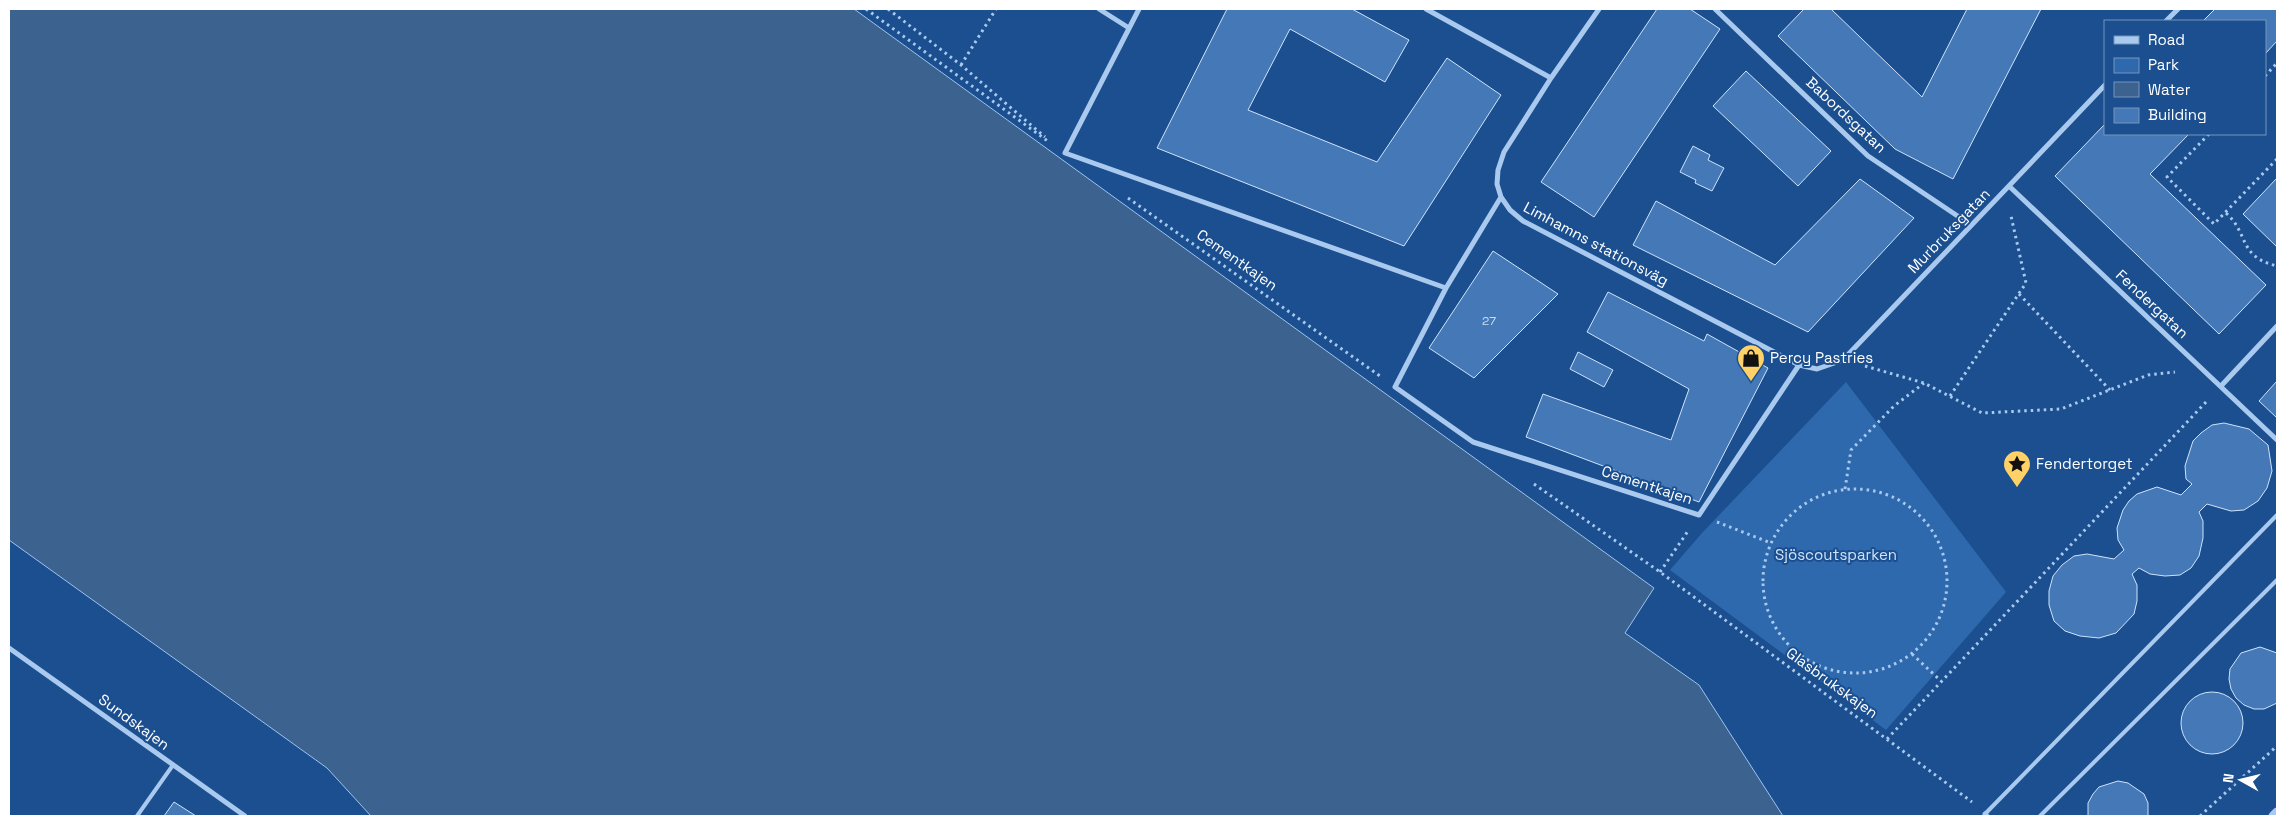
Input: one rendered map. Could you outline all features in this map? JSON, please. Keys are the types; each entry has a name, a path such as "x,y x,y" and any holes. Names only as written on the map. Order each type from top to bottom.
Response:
{"street":[{"path":"1099,9 1129,28"},
{"path":"1065,153 1139,9"},
{"path":"1426,9 1551,78"},
{"path":"1395,386 1446,288 1501,197 1497,184 1498,170 1504,152 1598,9"},
{"name":"Babordsgatan","path":"1715,9 1868,156 1971,225"},
{"path":"2167,20 2178,9"},
{"name":"Murbruksgatan","path":"1799,365 1817,368 1843,360 2104,87"},
{"name":"Cementkajen","path":"1065,153 1446,288"},
{"name":"Fendergatan","path":"2009,186 2277,440"},
{"name":"Limhamns stationsväg","path":"1501,197 1510,210 1523,221 1799,365"},
{"path":"2221,386 2277,326"},
{"name":"Cementkajen","path":"1395,386 1473,442 1699,515 1799,365"},
{"name":"Sundskajen","path":"9,648 245,816"},
{"path":"2273,816 2277,812"}],"lane":[{"path":"1986,815 2277,515"},
{"path":"2040,816 2277,580"},
{"path":"137,816 173,765"}],"path":[{"path":"866,9 1065,153"},
{"path":"888,9 961,65 1065,153"},
{"path":"961,65 996,9"},
{"path":"2266,75 2277,63"},
{"path":"2208,135 2167,177 2214,224 2277,159"},
{"name":"Cementkajen","path":"1121,193 1395,386"},
{"path":"1950,396 2026,282 2009,210"},
{"path":"2226,212 2234,220 2246,248 2266,264 2277,266"},
{"path":"2019,294 2110,390"},
{"path":"1843,360 1924,383 1982,413 2061,409 2148,375 2202,368"},
{"path":"1845,489 1851,450 1894,406 1924,383"},
{"path":"1887,739 2221,386"},
{"name":"Glasbrukskajen","path":"1528,480 1660,572 1974,803 1986,815"},
{"path":"1845,489 1865,489 1884,493 1918,513 1931,528 1940,546 1946,565 1947,585 1944,604 1937,623 1926,640 1912,654 1896,664 1860,673 1841,672 1823,668 1798,654 1779,633 1770,617 1764,599 1765,561 1771,543 1780,527 1793,512 1809,501 1826,493 1845,489"},
{"path":"1660,572 1699,515 1771,543"},
{"path":"1912,654 1941,682"},
{"path":"2200,816 2277,746"}],"green space":[{"name":"Sjöscoutsparken","path":"1846,382 2006,592 1886,730 1670,570 1702,533"}],"water":[{"path":"9,9 854,9 1654,588 1625,633 1699,685 1783,816 371,816 327,768 9,540"}],"building":[{"path":"1227,9 1352,9 1409,40 1385,82 1290,29 1248,110 1377,162 1447,58 1501,95 1404,246 1157,148"},
{"path":"1657,9 1690,9 1720,29 1594,217 1541,182"},
{"path":"1804,9 1831,9 1922,97 1967,9 2041,9 1953,179 1895,149 1778,36"},
{"path":"2215,9 2277,9 2277,41 2266,53 2266,20 2204,20"},
{"path":"1746,71 1831,151 1798,186 1713,106"},
{"path":"2104,125 2104,135 2188,135 2150,174 2266,285 2219,334 2055,176"},
{"path":"1693,146 1710,155 1708,160 1724,168 1712,191 1695,183 1696,180 1680,172"},
{"path":"2277,178 2277,247 2243,214"},
{"path":"1860,179 1914,218 1808,332 1633,245 1656,201 1775,265"},
{"path":"1493,251 1558,294 1474,378 1429,348"},
{"path":"1608,292 1704,341 1707,334 1768,368 1699,502 1526,437 1543,394 1671,440 1689,389 1587,332"},
{"path":"1578,352 1613,370 1604,387 1570,369"},
{"path":"2277,381 2277,418 2259,401"},
{"path":"2224,423 2249,429 2268,445 2272,471 2267,488 2258,501 2244,510 2231,511 2207,504 2199,512 2203,521 2203,538 2199,556 2191,568 2180,575 2150,574 2139,568 2132,574 2137,585 2137,601 2134,614 2116,633 2099,638 2080,636 2065,631 2054,621 2049,605 2049,591 2053,576 2062,565 2074,556 2087,554 2114,559 2124,550 2118,540 2117,528 2123,510 2129,501 2137,494 2157,487 2181,495 2192,484 2186,479 2185,466 2193,441 2212,425"},
{"path":"2260,647 2277,653 2277,703 2264,709 2254,709 2244,705 2236,698 2231,689 2229,679 2230,669 2241,653"},
{"path":"2212,692 2229,697 2234,701 2238,706 2243,723 2238,740 2234,745 2229,749 2212,754 2195,749 2190,745 2186,740 2181,723 2186,706 2190,701 2195,697"},
{"path":"2118,781 2128,783 2144,794 2148,803 2148,816 2088,816 2088,803 2099,787"},
{"path":"174,802 196,816 164,816"}],"place":[{"name":"Percy Pastries","path":"1751,382"},
{"name":"Fendertorget","path":"2017,488"}]}
